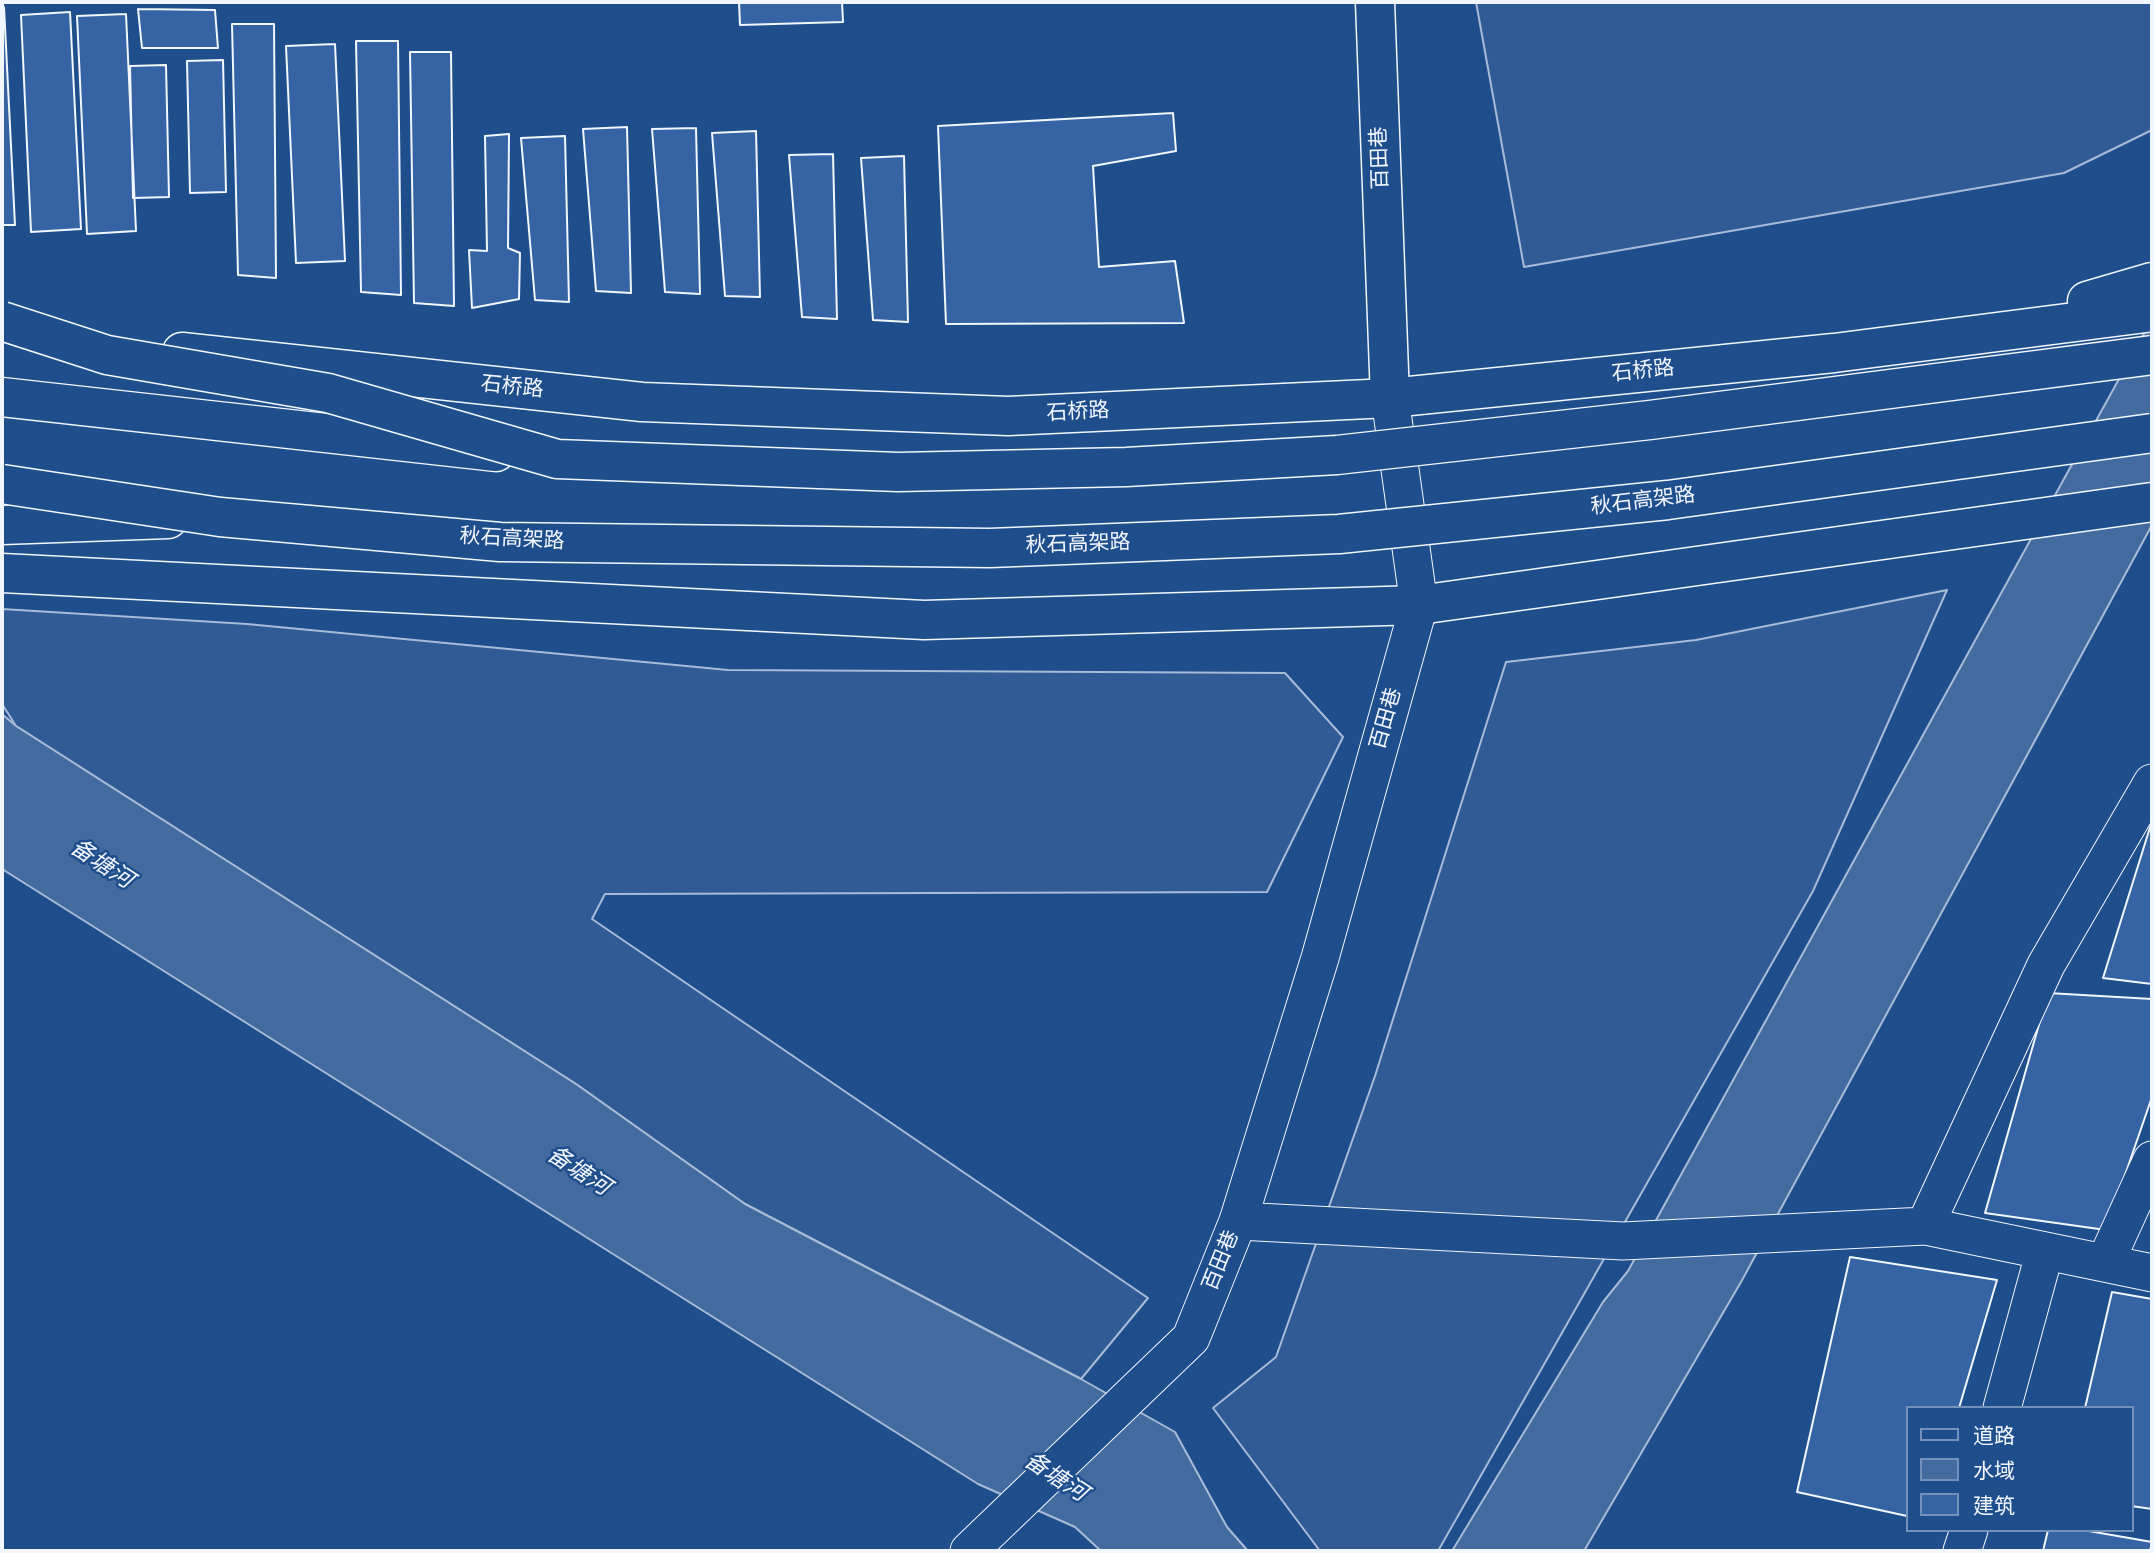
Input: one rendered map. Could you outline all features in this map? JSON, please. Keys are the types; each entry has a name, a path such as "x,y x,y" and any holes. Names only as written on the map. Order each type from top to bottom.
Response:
{"main road":[{"name":"百田巷","path":"1375,2 1390,398"},
{"name":"石桥路","path":"2,332 642,402 1008,416 1390,398 1833,353 1975,335 2149,302"},
{"path":"2,321 107,355 328,393 557,459"},
{"path":"2,397 557,459 898,472 1126,467 1337,455 1650,421 2152,355"},
{"name":"秋石高架路","path":"2,484 220,517 500,542 990,548 1339,534 1668,500 2152,433"},
{"path":"2,573 924,620 1419,605 2152,502"},
{"path":"2,525 220,517"}],"street":[{"name":"百田巷","path":"969,1551 1191,1338 1238,1221 1320,958 1419,605 1390,398"},
{"path":"1925,1226 2046,965 2152,783"},
{"path":"2105,1263 2152,1160"},
{"path":"1238,1221 1623,1241 1925,1226 2152,1273"},
{"path":"2004,1406 2045,1251"},
{"path":"1962,1551 1968,1532"}],"shaded area":[{"path":"1476,2 2152,2 2152,130 2064,173 1524,267"},
{"path":"1947,590 1813,891 1438,1551 1320,1551 1213,1408 1276,1357 1375,1076 1506,662 1696,640"},
{"path":"2,609 247,624 728,670 1285,673 1343,737 1267,892 605,894 592,919 1148,1298 1081,1379 745,1204 576,1084 16,726 2,704"}],"water":[{"path":"2152,319 2152,525 1741,1282 1584,1551 1452,1551 1603,1302 1628,1271"},
{"name":"备塘河","path":"2,714 16,726 576,1084 745,1204 1081,1379 1175,1432 1227,1527 1248,1551 1101,1551 1075,1527 978,1484 2,869"}],"building":[{"path":"739,2 842,2 843,22 740,25"},
{"path":"4,7 15,225 2,225"},
{"path":"138,9 215,10 218,48 142,48"},
{"path":"70,12 81,229 31,232 21,15"},
{"path":"126,14 136,231 87,234 77,16"},
{"path":"232,24 274,24 276,278 238,275"},
{"path":"356,41 398,41 401,295 361,292"},
{"path":"335,44 345,261 296,263 286,46"},
{"path":"410,52 451,52 454,306 414,303"},
{"path":"223,60 226,192 190,193 187,61"},
{"path":"166,65 169,197 133,198 130,66"},
{"path":"1173,113 1176,151 1093,166 1099,267 1175,261 1184,323 946,324 938,126"},
{"path":"627,127 631,293 596,291 583,129"},
{"path":"696,128 700,294 665,292 652,129"},
{"path":"756,131 760,297 725,296 712,133"},
{"path":"509,134 508,248 520,253 519,299 472,308 469,250 487,251 485,136"},
{"path":"565,136 569,302 535,300 521,138"},
{"path":"833,154 837,319 802,317 789,155"},
{"path":"904,156 908,322 873,320 861,158"},
{"path":"2152,821 2152,984 2103,978"},
{"path":"2048,993 2152,999 2152,1097 2106,1230 1985,1213"},
{"path":"1850,1257 1997,1280 1960,1406 1906,1406 1906,1516 1797,1492"},
{"path":"2112,1292 2152,1299 2152,1509 2133,1506 2133,1406 2085,1406"},
{"path":"2048,1532 2094,1532 2152,1542 2150,1551 2043,1551"}]}
